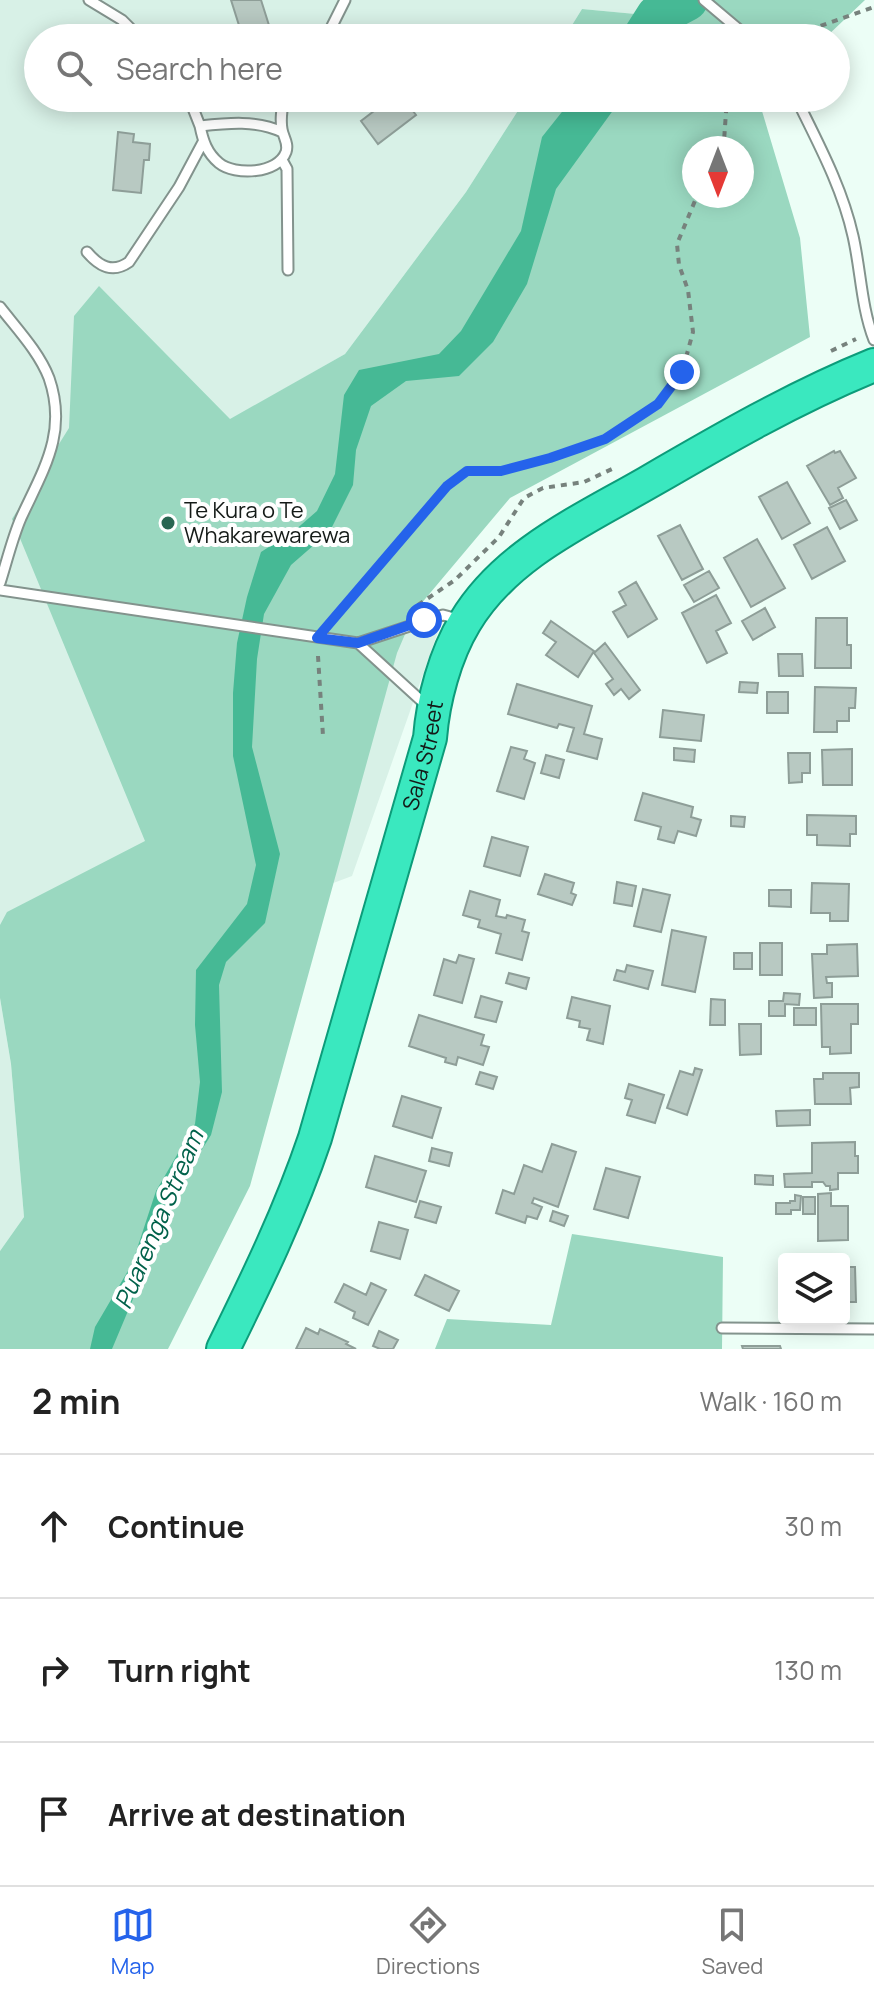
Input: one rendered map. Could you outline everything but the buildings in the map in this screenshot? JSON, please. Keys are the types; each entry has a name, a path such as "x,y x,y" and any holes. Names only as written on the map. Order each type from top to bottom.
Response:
{"highway":[{"name":"Sala Street","path":"223,1349 273,1246 315,1138 430,738 432,711 465,621 513,566 564,529 771,413 874,365"}],"lane":[{"path":"89,0 126,24"},
{"path":"333,24 345,0"},
{"path":"704,0 735,24"},
{"path":"194,112 203,142 219,163 229,169 257,170 282,160 287,150 280,113"},
{"path":"803,112 836,180 853,236 864,309 874,340"},
{"path":"269,126 280,113"},
{"path":"200,126 227,123 269,126 282,132"},
{"path":"87,252 99,265 106,267 122,267 129,262 179,187 203,142"},
{"path":"282,160 287,169 288,270"},
{"path":"0,307 32,348 48,378 55,411 51,455 20,521 0,583"},
{"path":"0,590 358,643 443,615 465,621"},
{"path":"358,643 432,711"},
{"path":"722,1328 874,1329"}],"path":[{"path":"826,24 874,7"},
{"path":"724,136 726,112"},
{"path":"317,638 447,486 467,471 501,471 605,439 658,404 682,372 693,332 688,290 679,265 677,244 692,208"},
{"path":"318,656 323,736"}],"shaded area":[{"name":"Te Kura o Te Whakarewarewa","path":"0,0 687,0 657,16 582,9 573,24 24,24 24,112 517,112 466,192 345,354 230,420 440,626 352,876 187,938 0,978"},
{"path":"687,0 865,0 840,24 573,24 582,9 657,16"},
{"path":"517,112 762,112 800,238 810,337 510,498 415,611 397,653 250,1186 168,1349 0,1349 0,1251 24,1217 11,1064 0,998 0,925 7,912 145,841 12,519 69,428 74,316 99,286 230,419 345,354 466,192"},
{"path":"0,998 11,1064 24,1217 0,1251"},
{"path":"572,1234 723,1257 722,1349 435,1349 447,1319 551,1325"}],"water":[{"path":"562,112 612,112 556,189 527,284 493,342 459,376 406,381 371,406 356,450 353,485 330,531 291,565 264,614 257,659 252,747 280,854 265,923 226,962 219,985 222,1092 211,1135 167,1205 141,1280 112,1349 90,1349 95,1327 132,1264 156,1191 195,1124 200,1082 195,1025 196,970 247,904 256,865 233,756 233,693 237,643 261,552 294,531 317,511 335,474 344,395 359,370 439,354 461,331 521,231 542,137"}],"waterway":[{"name":"Puarenga Stream","path":"652,24 657,16 687,0"}],"place":[{"name":"Te Kura o Te Whakarewarewa","path":"168,523"}],"route":[{"path":"424,620 358,643 317,638 447,486 467,471 501,471 605,439 658,404 682,372"}]}
